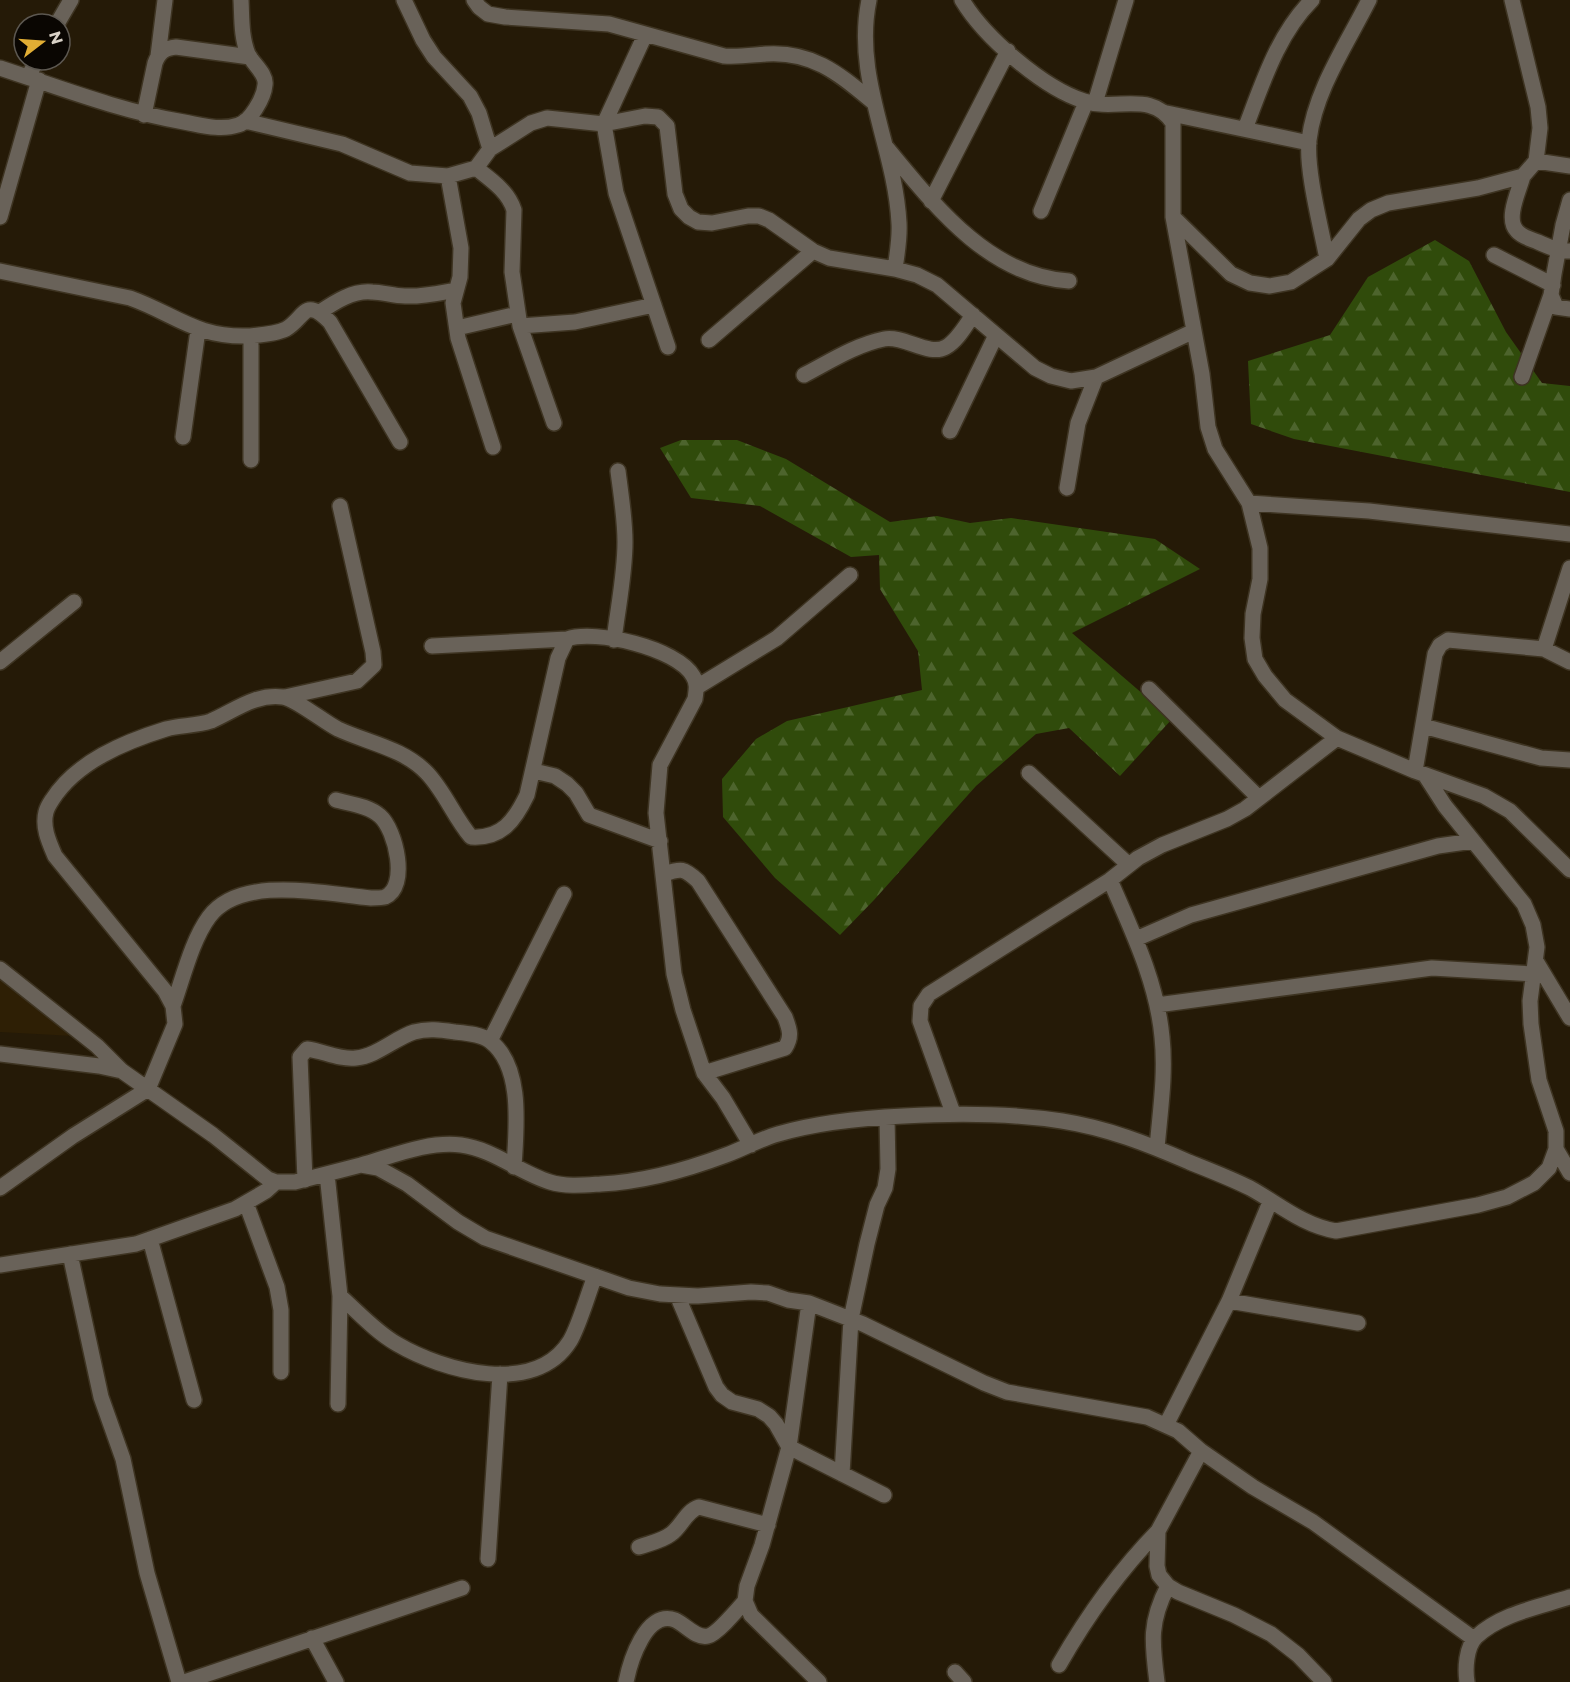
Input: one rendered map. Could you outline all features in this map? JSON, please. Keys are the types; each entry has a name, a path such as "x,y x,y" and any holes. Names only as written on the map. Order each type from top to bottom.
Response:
{"street":[{"path":"144,115 158,56 165,0"},
{"path":"0,68 144,115 218,128 239,125 256,108 265,87 265,80 244,43 241,0"},
{"path":"404,0 423,40 434,57 470,96 479,113 490,150"},
{"path":"474,0 478,7 488,14 609,24 724,56 766,54 805,58 835,71 873,102"},
{"path":"869,0 864,36 873,102 893,181 899,224 895,269"},
{"path":"962,0 989,36 1038,75 1068,95 1090,103 1156,106 1167,113 1309,143"},
{"path":"1041,211 1090,103 1126,0"},
{"path":"1245,129 1270,64 1282,40 1312,0"},
{"path":"1327,260 1313,181 1309,143 1318,103 1369,0"},
{"path":"1512,0 1538,107 1540,128 1536,161 1522,176 1512,220 1514,229 1521,235 1564,251"},
{"path":"645,35 604,124 616,193 668,347"},
{"path":"158,56 166,48 176,47 250,57"},
{"path":"931,201 1008,51"},
{"path":"0,217 35,72"},
{"path":"1167,113 1173,123 1174,135 1173,217 1198,348 1208,427 1215,449 1249,503 1260,548 1260,579 1253,614 1252,638 1255,659 1265,676 1286,700 1337,738 1420,773 1484,796 1510,811 1570,870"},
{"path":"245,121 342,144 410,173 448,176 476,168 490,150 531,123 547,118 604,124 645,116 657,117 667,126 675,194 681,209 688,217 698,222 712,223 759,216 769,220 813,251 829,258 917,274 937,285 1035,368 1051,376 1071,381 1093,382 1194,331"},
{"path":"884,144 931,201 952,222 1004,262 1028,274 1051,280 1069,281"},
{"path":"1536,161 1570,166"},
{"path":"476,168 506,194 514,210 512,272 519,321 554,423"},
{"path":"448,176 462,263 453,303 457,328 493,447"},
{"path":"1173,217 1231,274 1250,283 1270,286 1291,282 1327,260 1359,219 1371,210 1388,203 1478,188 1522,176"},
{"path":"1522,377 1564,251 1563,225 1570,200"},
{"path":"709,340 813,251"},
{"path":"1494,255 1552,290 1556,307 1570,309"},
{"path":"0,271 130,298 147,304 198,330 229,336 251,336 286,329 303,312 311,310 320,312 330,322 400,442"},
{"path":"320,312 335,302 360,292 415,296 456,290"},
{"path":"457,328 519,321 575,322 654,305"},
{"path":"804,375 855,349 887,339 900,339 937,350 947,346 973,315"},
{"path":"183,437 198,330"},
{"path":"950,431 996,335"},
{"path":"251,336 251,460"},
{"path":"1067,488 1082,408 1093,382"},
{"path":"614,640 624,570 625,543 618,471"},
{"path":"1249,503 1369,511 1570,534"},
{"path":"173,1006 165,991 54,856 45,832 46,811 61,787 80,770 105,754 169,728 210,721 263,697 285,697 357,681 374,665 340,506"},
{"path":"1544,649 1570,568"},
{"path":"697,687 777,638 850,575"},
{"path":"0,663 74,602"},
{"path":"432,646 567,639 588,635 647,647 681,664 693,675 697,687 695,699 660,765 656,813 674,974 683,1010 704,1073 723,1098 751,1145"},
{"path":"285,697 338,729 412,760 428,774 458,822 471,837 484,838 504,829 519,814 527,795 558,658 567,639"},
{"path":"0,969 97,1046 122,1071 213,1135 256,1171 276,1182 295,1182 413,1150 442,1145 463,1145 483,1151 552,1183 576,1185 620,1183 667,1174 725,1155 777,1134 827,1122 953,1113 1061,1121 1101,1128 1232,1179 1304,1222 1336,1231 1478,1205 1507,1197 1534,1183 1549,1168 1556,1149 1556,1131 1539,1080 1533,1043 1530,1001 1537,947 1533,925 1524,904 1420,773 1423,726 1435,654 1440,645 1448,640 1544,649 1570,662"},
{"path":"1149,689 1259,798"},
{"path":"1423,726 1541,758 1570,760"},
{"path":"953,1113 920,1021 921,1006 929,994 1110,880 1138,858 1162,845 1227,819 1245,809 1337,738"},
{"path":"534,771 555,776 567,784 576,793 589,814 660,841"},
{"path":"1029,773 1129,865"},
{"path":"0,1188 73,1136 148,1089 174,1024 173,1006 201,932 219,906 236,896 254,891 276,889 371,898 385,897 391,892 396,883 398,858 394,838 388,825 379,815 363,807 336,800"},
{"path":"1136,939 1202,912 1438,846 1473,841"},
{"path":"664,874 679,869 689,873 698,881 785,1017 789,1029 791,1039 785,1048 704,1073"},
{"path":"1110,880 1136,939 1157,1005 1162,1039 1157,1148"},
{"path":"490,1041 564,894"},
{"path":"1157,1005 1432,968 1535,967"},
{"path":"1535,967 1570,1018"},
{"path":"305,1179 300,1057 307,1049 356,1058 412,1033 427,1029 471,1033 490,1041 500,1053 509,1071 516,1099 514,1167"},
{"path":"0,1054 122,1071"},
{"path":"842,1474 851,1319 873,1222 885,1188 888,1170 887,1117"},
{"path":"1556,1149 1570,1173"},
{"path":"361,1165 378,1168 407,1184 458,1222 484,1238 629,1288 677,1295 768,1293 788,1300 809,1303 851,1319 1007,1392 1147,1418 1166,1425 1178,1431 1201,1451 1253,1486 1313,1522 1474,1639"},
{"path":"327,1174 340,1296 338,1404"},
{"path":"0,1265 127,1246 207,1221 246,1203 276,1182"},
{"path":"1166,1425 1229,1301 1270,1202"},
{"path":"246,1203 277,1287 281,1310 281,1372"},
{"path":"150,1239 194,1400"},
{"path":"70,1254 101,1397 123,1459 147,1573 182,1682 462,1588"},
{"path":"340,1296 395,1343 437,1362 492,1375 532,1370 553,1358 570,1341 595,1276"},
{"path":"677,1295 716,1387 722,1395 732,1402 758,1409 769,1416 789,1448 884,1495"},
{"path":"1229,1301 1358,1323"},
{"path":"809,1303 789,1448 768,1525 747,1586 745,1601 751,1615 819,1682"},
{"path":"488,1559 500,1374"},
{"path":"1059,1665 1119,1573 1158,1532 1201,1451"},
{"path":"639,1547 664,1539 674,1533 693,1509 699,1507 768,1525"},
{"path":"1158,1532 1157,1566 1159,1575 1168,1587 1256,1625 1298,1655 1324,1682"},
{"path":"1157,1682 1153,1624 1158,1606 1168,1587"},
{"path":"1467,1682 1466,1662 1474,1639 1501,1621 1570,1596"},
{"path":"626,1682 630,1667 650,1625 666,1618 676,1620 699,1635 707,1636 714,1633 745,1601"},
{"path":"312,1638 336,1682"}],"shaded area":[{"path":"0,977 73,1036 0,1032"}],"green space":[{"path":"1435,240 1469,261 1506,332 1542,383 1570,386 1570,492 1294,439 1251,424 1248,361 1330,335 1368,277"},
{"path":"681,440 737,440 786,459 890,522 937,516 970,523 1011,518 1155,539 1200,569 1072,633 1172,719 1120,776 1069,728 1036,734 976,786 840,935 775,878 723,817 722,779 756,739 787,721 922,690 918,651 880,589 879,555 851,557 760,506 691,498 660,448"}]}
